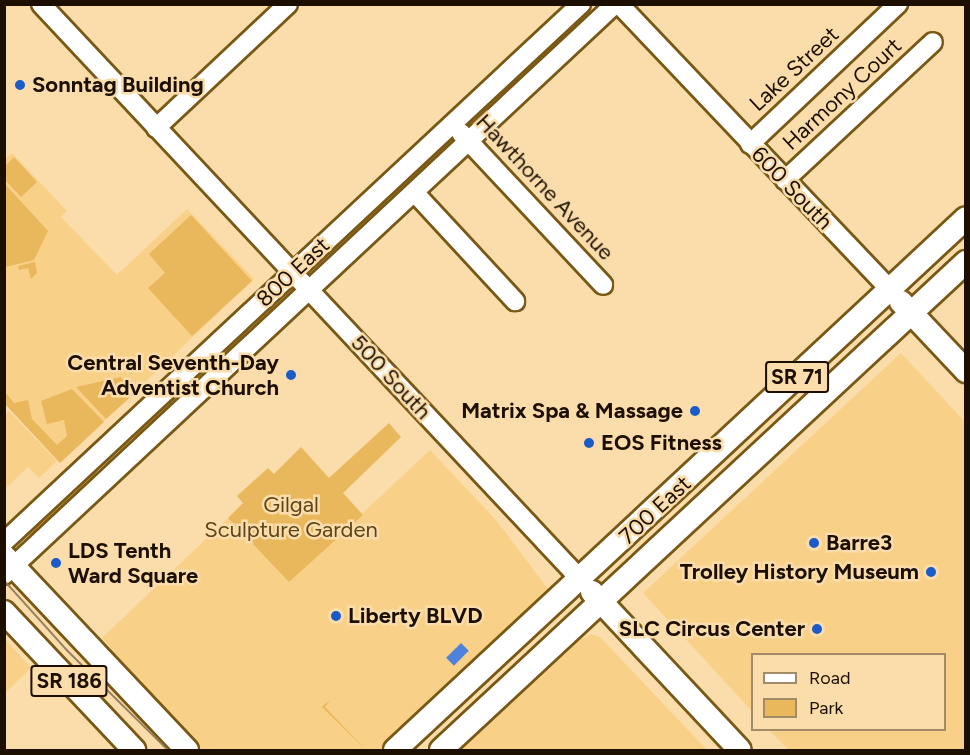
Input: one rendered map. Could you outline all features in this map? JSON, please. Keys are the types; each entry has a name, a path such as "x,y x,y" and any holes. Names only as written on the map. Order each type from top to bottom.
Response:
{"main road":[{"name":"700 East","path":"395,750 966,218"},
{"name":"700 East","path":"441,750 966,262"},
{"name":"600 South","path":"890,290 966,371"},
{"name":"SR 186","path":"8,566 187,750"},
{"name":"500 South","path":"580,579 730,747"},
{"name":"SR 186","path":"4,612 134,750"}],"street":[{"name":"500 South","path":"41,4 580,579"},
{"path":"156,128 288,4"},
{"name":"800 East","path":"4,542 581,4"},
{"name":"800 East","path":"8,566 115,472 617,4"},
{"name":"600 South","path":"617,4 890,290"},
{"name":"Lake Street","path":"750,144 898,4"},
{"name":"Harmony Court","path":"785,180 933,42"},
{"path":"516,66 531,82"},
{"name":"Hawthorne Avenue","path":"452,123 603,285"},
{"path":"385,186 408,198 515,301"},
{"path":"180,378 196,396"},
{"path":"98,455 115,472"}],"shaded area":[{"path":"12,153 67,211 61,217 117,275 187,209 254,279 61,462 5,402 4,160"},
{"path":"901,353 965,422 965,750 789,750 770,731 946,731 946,653 751,653 751,710 643,593"},
{"path":"9,411 57,461 39,478 28,467 5,489 5,415"},
{"path":"430,450 496,520 548,589 544,599 381,750 199,750 110,655 113,650 102,638 228,518 289,582"},
{"path":"591,634 600,637 707,750 461,750 580,640"},
{"path":"5,639 31,668 4,693"}],"green space":[{"path":"581,16 587,20 531,72 528,69"},
{"path":"516,77 522,83 468,127 467,122"},
{"path":"451,136 459,141 400,193 397,187"},
{"path":"14,157 37,182 21,197 5,180 5,166"},
{"path":"5,184 48,231 34,260 5,267"},
{"path":"384,199 391,204 328,261 326,253"},
{"path":"191,215 252,281 192,336 148,288 165,273 149,254"},
{"path":"35,262 37,273 31,279 28,268 19,270 18,266"},
{"path":"272,304 279,308 197,380 196,375"},
{"path":"121,377 136,392 106,419 76,387"},
{"path":"72,389 104,422 60,463 5,404 5,392 14,403 28,400 32,419 57,445 67,436 64,420 47,424 41,401"},
{"path":"175,393 184,398 140,443 131,434"},
{"name":"Gilgal Sculpture Garden","path":"389,423 401,437 343,493 363,515 289,582 228,518 243,503 237,496 268,468 274,474 301,447 329,478"},
{"path":"93,470 101,474 35,539 30,537 28,531"},
{"path":"330,700 325,707 366,750 322,707"}],"water":[{"path":"461,643 469,651 454,666 446,658"}],"tram line":[{"path":"4,580 67,650 168,750"}],"place":[{"name":"Sonntag Building","path":"20,85"},
{"name":"Central Seventh-Day Adventist Church","path":"291,375"},
{"name":"Matrix Spa & Massage","path":"695,411"},
{"name":"EOS Fitness","path":"589,443"},
{"name":"Barre3","path":"814,543"},
{"name":"LDS Tenth Ward Square","path":"56,563"},
{"name":"Trolley History Museum","path":"931,572"},
{"name":"Liberty BLVD","path":"336,616"},
{"name":"SLC Circus Center","path":"817,629"}]}
